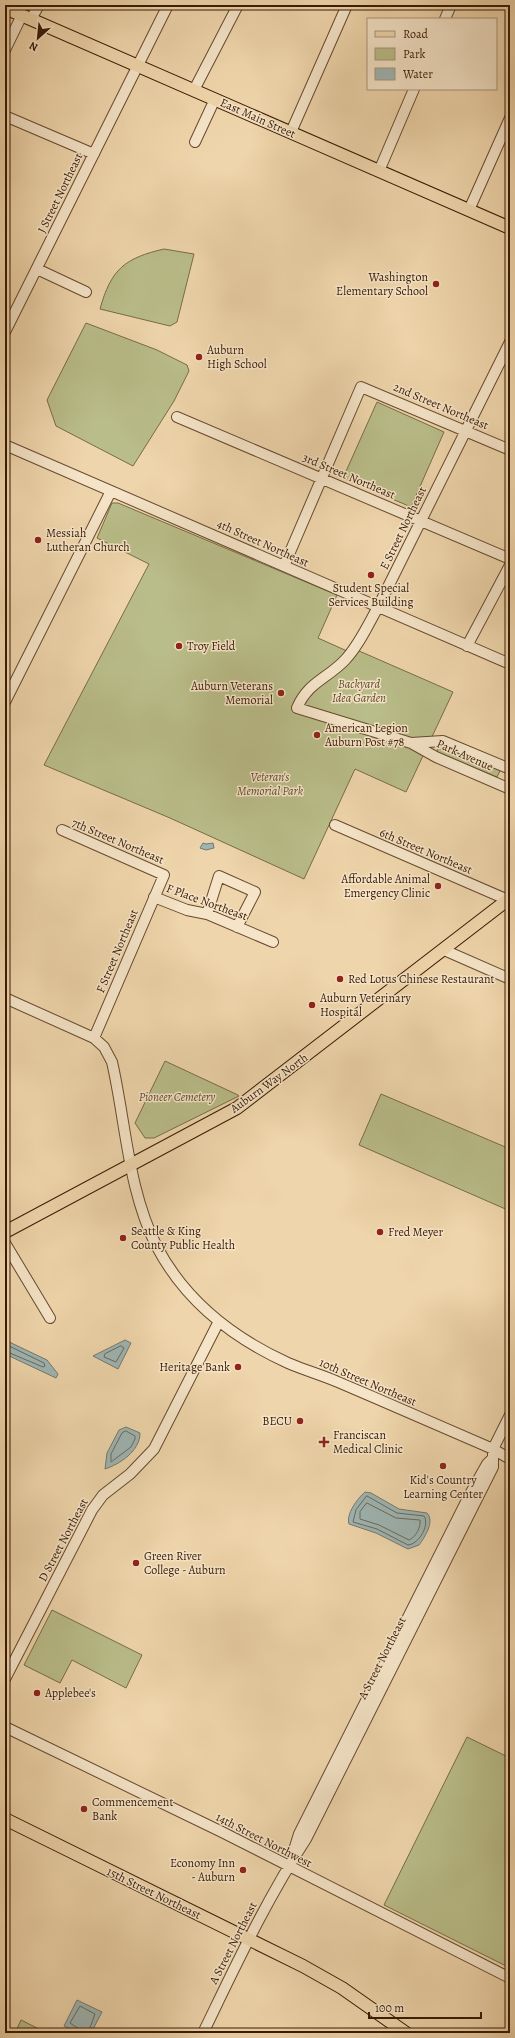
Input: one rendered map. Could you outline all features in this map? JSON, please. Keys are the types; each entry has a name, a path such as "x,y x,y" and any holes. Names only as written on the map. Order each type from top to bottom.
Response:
{"main road":[{"name":"East Main Street","path":"5,8 510,228"},
{"name":"Auburn Way North","path":"5,1232 202,1128 247,1101 509,899"},
{"name":"15th Street Northeast","path":"5,1819 303,1966 342,1988 406,2033"}],"street":[{"path":"5,50 27,17 39,5"},
{"name":"J Street Northeast","path":"5,332 168,5"},
{"path":"194,90 238,5"},
{"path":"291,132 347,5"},
{"path":"445,18 451,5"},
{"path":"379,171 414,90"},
{"path":"195,142 215,100"},
{"path":"5,116 94,154"},
{"path":"469,210 510,118"},
{"path":"37,269 86,292"},
{"name":"E Street Northeast","path":"297,708 305,692 350,655 378,607 510,342"},
{"name":"2nd Street Northeast","path":"322,479 361,386 510,450"},
{"name":"3rd Street Northeast","path":"177,417 510,559"},
{"name":"4th Street Northeast","path":"5,446 510,664"},
{"path":"284,566 322,479"},
{"path":"5,702 9,686 111,491"},
{"path":"467,646 510,565"},
{"name":"Park Avenue","path":"297,708 411,743 436,757 505,787"},
{"name":"Park Avenue","path":"411,743 443,741 509,769"},
{"path":"505,787 509,769"},
{"name":"6th Street Northeast","path":"335,825 509,899"},
{"name":"7th Street Northeast","path":"62,830 164,875"},
{"name":"F Street Northeast","path":"94,1038 164,875"},
{"path":"207,914 219,876 255,892 237,926"},
{"name":"F Place Northeast","path":"154,897 187,910 207,914 273,942"},
{"path":"444,950 510,979"},
{"path":"5,998 94,1038"},
{"name":"10th Street Northeast","path":"94,1038 104,1047 112,1062 131,1165 145,1217 157,1247 184,1288 218,1323 255,1346 288,1362 337,1381 493,1454 510,1459"},
{"path":"5,1243 50,1318"},
{"name":"D Street Northeast","path":"5,1679 92,1510 103,1495 130,1474 154,1449 218,1323"},
{"name":"A Street Northeast","path":"203,2033 249,1939 288,1866 306,1838 493,1467 493,1454 510,1415"},
{"name":"14th Street Northwest","path":"5,1727 222,1832 510,1978"}],"green space":[{"path":"164,249 194,254 177,322 170,326 100,309 109,284 122,267 139,257"},
{"path":"86,323 157,350 187,365 189,371 174,401 133,466 56,426 47,400"},
{"path":"377,402 444,432 411,507 343,478"},
{"path":"112,503 118,503 337,595 318,638 347,651 350,647 453,692 406,792 355,769 304,879 170,818 44,765 149,564 97,538"},
{"path":"440,745 499,769 500,771 497,777 439,753 437,751"},
{"name":"Pioneer Cemetery","path":"165,1061 239,1096 154,1138 145,1138 135,1123"},
{"path":"381,1094 510,1149 510,1211 359,1145"},
{"path":"52,1610 142,1655 126,1688 72,1660 60,1683 24,1665"},
{"path":"467,1737 510,1758 510,1968 384,1905"},
{"path":"21,2020 47,2033 15,2033"}],"water":[{"path":"203,843 213,843 214,848 206,850 200,848"},
{"path":"5,1340 47,1360 58,1374 56,1378 5,1354"},
{"path":"125,1340 131,1343 118,1369 93,1356"},
{"path":"126,1427 140,1433 137,1446 123,1460 105,1469 107,1453 119,1430"},
{"path":"365,1492 371,1493 399,1509 427,1513 430,1520 430,1525 419,1545 408,1549 376,1533 349,1524 348,1520 351,1511"},
{"path":"77,2000 102,2012 91,2033 79,2033 64,2026"}],"place":[{"name":"Washington Elementary School","path":"436,284"},
{"name":"Auburn High School","path":"199,357"},
{"name":"Messiah Lutheran Church","path":"38,540"},
{"name":"Student Special Services Building","path":"371,575"},
{"name":"Troy Field","path":"179,646"},
{"name":"Auburn Veterans Memorial","path":"281,693"},
{"name":"American Legion Auburn Post #78","path":"317,735"},
{"name":"Affordable Animal Emergency Clinic","path":"438,886"},
{"name":"Red Lotus Chinese Restaurant","path":"340,979"},
{"name":"Auburn Veterinary Hospital","path":"312,1005"},
{"name":"Fred Meyer","path":"380,1232"},
{"name":"Seattle & King County Public Health","path":"123,1238"},
{"name":"Heritage Bank","path":"238,1367"},
{"name":"BECU","path":"300,1421"},
{"name":"Franciscan Medical Clinic","path":"324,1442"},
{"name":"Kid's Country Learning Center","path":"443,1466"},
{"name":"Green River College - Auburn","path":"136,1563"},
{"name":"Applebee's","path":"37,1693"},
{"name":"Commencement Bank","path":"84,1809"},
{"name":"Economy Inn - Auburn","path":"243,1870"}],"park label":[{"name":"Backyard Idea Garden","path":"359,691"},
{"name":"Veteran's Memorial Park","path":"270,784"}]}
